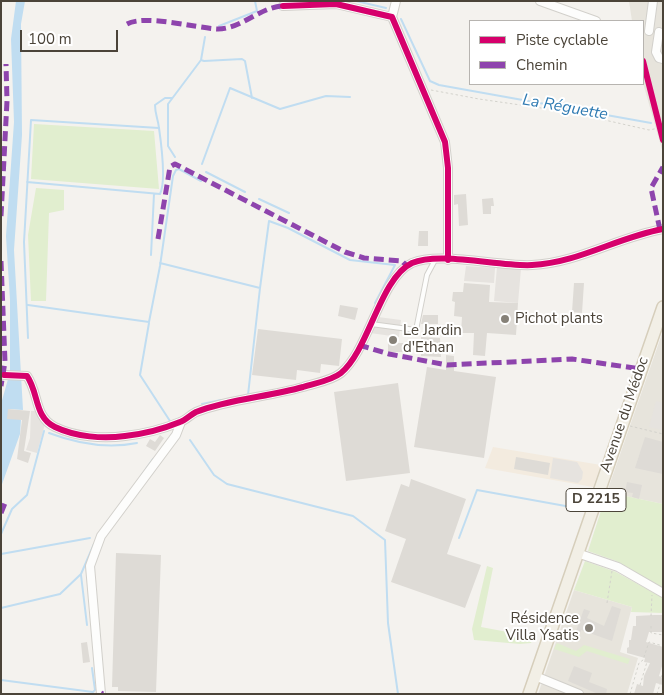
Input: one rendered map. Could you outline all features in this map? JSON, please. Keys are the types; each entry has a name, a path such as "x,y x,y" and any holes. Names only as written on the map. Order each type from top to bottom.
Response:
{"main road":[{"name":"Avenue du Médoc","path":"529,694 663,306"}],"street":[{"path":"396,1 392,17 445,142 448,168 448,260"},
{"path":"540,1 593,20"},
{"path":"653,1 646,31 661,32 656,52 663,59"},
{"path":"283,6 336,4 392,17"},
{"path":"4,376 23,376 29,379 43,418 47,423 64,430 97,437 140,434 181,422 196,412 264,397 334,378 347,367 393,282 407,266 422,260 448,260 523,266 542,264 564,260 663,229"},
{"path":"100,694 90,566 101,536 176,435 181,422"},
{"path":"577,553 613,565 663,593"},
{"path":"535,676 579,694"}],"lane":[{"path":"371,324 416,330 425,283 435,260"}],"path":[{"path":"423,88 479,99 569,112 660,131 656,119"},
{"path":"622,424 663,434"},
{"path":"607,603 613,565"},
{"path":"651,616 652,601"},
{"path":"651,626 651,633 663,635"},
{"path":"630,694 636,672 649,642 663,646"},
{"path":"640,685 647,662"},
{"path":"636,672 644,671"},
{"path":"657,694 660,684"}],"shaded area":[{"path":"629,1 663,1 663,153 644,85 644,20 632,20"},
{"path":"466,266 495,268 494,283 464,281"},
{"path":"497,267 521,269 518,303 494,301"},
{"path":"378,317 401,320 399,337 370,333"},
{"path":"663,331 663,504 607,492"},
{"path":"656,401 663,403 663,430 649,427"},
{"path":"31,411 37,411 45,424 37,453 26,450 30,438"},
{"path":"493,447 601,465 593,487 485,468"},
{"path":"553,458 577,462 583,472 582,479 578,483 550,478"},
{"path":"574,590 632,607 620,652 638,658 627,694 538,694"}],"green space":[{"path":"34,124 154,131 159,189 31,179"},
{"path":"36,188 64,190 64,210 49,213 46,301 31,301 28,235"},
{"path":"607,492 663,504 663,588 616,561 588,551"},
{"path":"585,561 616,572 663,598 663,613 631,612 632,607 574,590"},
{"path":"487,566 493,568 481,627 534,637 531,643 520,644 474,640 472,629"},
{"path":"557,643 576,651 584,645 630,659 628,664 587,651 579,657 554,649"}],"water":[{"path":"16,1 25,1 21,24 22,135 14,250 23,410 9,409 21,420 20,434 1,487 1,404 10,372 10,300 6,236 14,122 11,39"}],"building":[{"path":"466,194 468,225 459,226 458,204 454,205 454,195"},
{"path":"493,198 494,206 491,206 491,214 483,214 482,199"},
{"path":"419,231 428,231 428,246 418,246"},
{"path":"464,283 490,285 489,302 518,303 516,335 487,333 485,356 473,355 474,333 461,333 462,317 454,316 455,302 452,301 453,292 463,292"},
{"path":"574,283 584,283 582,313 572,312"},
{"path":"340,305 358,308 355,320 338,316"},
{"path":"423,315 438,315 438,324 421,324"},
{"path":"258,329 342,339 339,366 321,364 320,373 297,370 296,380 252,375"},
{"path":"388,336 398,337 398,343 407,343 408,352 388,352"},
{"path":"421,337 440,338 441,357 421,356"},
{"path":"446,355 454,356 454,371 496,377 484,458 414,447 427,367 446,370"},
{"path":"398,383 410,473 346,481 334,392"},
{"path":"8,409 30,411 24,451 31,453 28,463 17,459 22,420 7,419"},
{"path":"160,435 164,438 155,451 146,446 150,439 155,442"},
{"path":"645,437 663,442 663,474 635,468"},
{"path":"516,457 550,463 548,475 514,469"},
{"path":"411,479 466,499 447,554 481,565 465,608 391,582 406,539 385,531 401,484 409,487"},
{"path":"627,482 642,485 639,499 632,497 633,493 625,492"},
{"path":"116,553 161,555 156,692 118,691 118,687 112,687"},
{"path":"612,606 621,609 612,641 581,630 579,637 572,642 584,609 590,611 587,618 604,626"},
{"path":"663,615 663,632 649,632 646,642 663,647 663,663 659,676 663,678 663,685 656,683 653,694 634,694 637,684 643,686 644,676 650,663 644,662 645,658 627,653 633,626 636,626 636,616"},
{"path":"87,642 90,662 83,663 81,643"},
{"path":"574,666 592,673 589,682 607,689 606,694 598,694 568,681"}],"waterway":[{"path":"219,26 257,11 255,1"},
{"name":"La Réguette","path":"356,1 386,8"},
{"name":"La Réguette","path":"401,19 430,81 439,85 651,123"},
{"path":"175,157 168,146 168,104 201,60 205,37"},
{"path":"201,60 242,59 245,61 252,98"},
{"path":"202,164 230,88 280,109 326,96 350,97"},
{"path":"27,182 160,194 163,181 163,162 155,105 165,98 172,98"},
{"path":"28,338 24,242 31,120 159,128"},
{"path":"28,305 149,322 160,266 173,176 176,170 179,169 201,181"},
{"path":"206,172 245,192"},
{"path":"151,255 154,194"},
{"path":"259,199 289,213"},
{"path":"160,263 260,288 269,221 288,228 350,260 395,265 375,303"},
{"path":"248,395 260,288"},
{"path":"149,323 140,375 170,421"},
{"path":"202,404 221,400"},
{"path":"1,534 12,509 27,495 44,431"},
{"path":"49,433 93,444 115,446 137,443"},
{"path":"190,440 214,475 227,484 353,516 385,540 388,623 398,694"},
{"path":"141,476 153,459"},
{"path":"459,538 477,490 582,509"},
{"path":"1,554 90,538"},
{"path":"1,608 60,594 81,574 94,544"},
{"path":"81,575 87,625"},
{"path":"1,680 93,692 95,690 92,668"}],"marked path":[{"path":"127,24 146,20 218,29 235,26 266,10 283,6"},
{"path":"1,216 7,101 6,64"},
{"path":"158,239 170,167 175,164 345,252 364,258 402,261 407,266"},
{"path":"660,230 651,188 663,167"},
{"path":"1,261 5,362 1,386"},
{"path":"359,345 389,354 447,365 572,359 641,369"},
{"path":"1,513 5,503"}],"cycle path":[{"path":"283,6 336,4 392,17 445,142 448,168 448,260"},
{"path":"644,65 663,140"},
{"path":"4,375 27,376 43,417 55,427 81,435 99,437 117,437 146,433 180,422 196,412 209,408 323,382 337,376 351,362 391,283 401,271 412,263 438,259 519,265 549,263 566,260 663,229"}],"place":[{"name":"Pichot plants","path":"505,319"},
{"name":"Le Jardin d'Ethan","path":"393,340"},
{"name":"Résidence Villa Ysatis","path":"589,628"}]}
